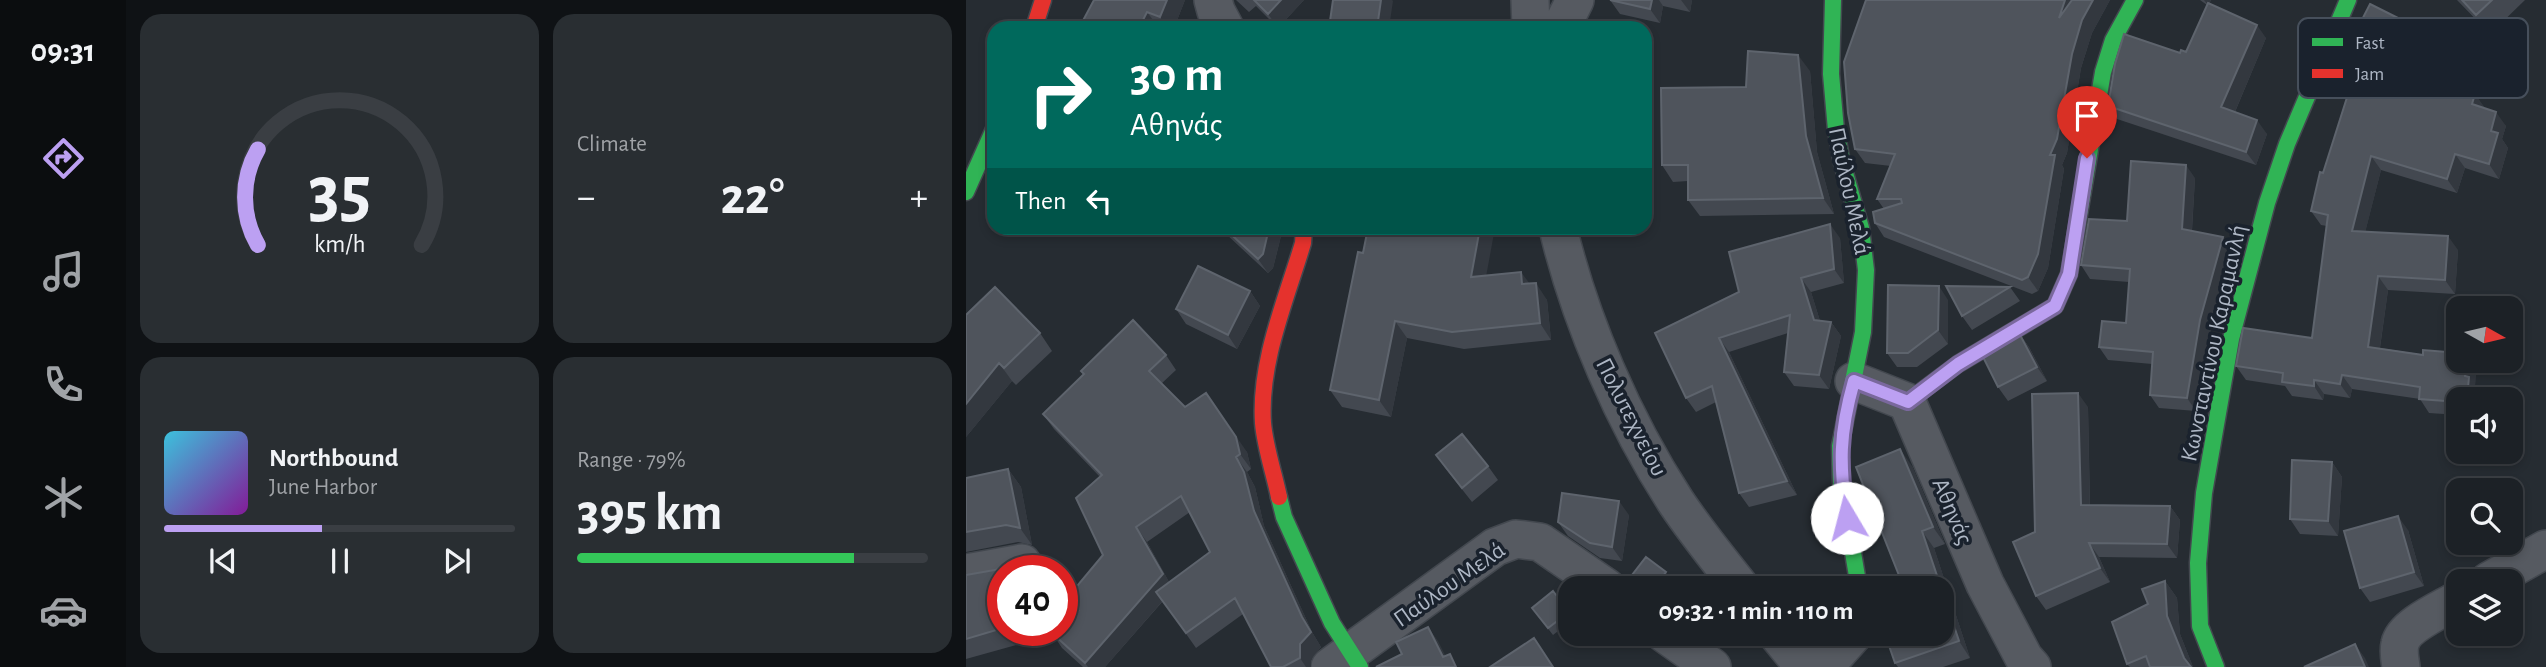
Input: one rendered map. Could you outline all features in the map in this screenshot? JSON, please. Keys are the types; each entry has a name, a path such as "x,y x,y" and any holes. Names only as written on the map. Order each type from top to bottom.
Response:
{"street":[{"path":"1036,21 1043,0"},
{"path":"1213,0 1221,21"},
{"path":"1530,0 1531,21"},
{"path":"1564,21 1575,0"},
{"name":"Παύλου Μελά","path":"1833,0 1831,86 1834,111 1840,152 1862,225 1865,254 1866,314 1842,430 1840,463 1857,576"},
{"path":"1854,381 1908,402 1958,364 2055,306 2069,274 2102,72 2113,40 2136,0"},
{"name":"Κωνσταντίνου Καραμανλή","path":"2340,18 2348,0"},
{"name":"Κωνσταντίνου Καραμανλή","path":"2216,667 2200,626 2198,563 2204,493 2231,339 2267,203 2306,98"},
{"path":"966,192 987,145"},
{"path":"1304,235 1272,349 1263,394 1263,425 1284,517 1347,662"},
{"name":"Πολυτεχνείου","path":"1560,235 1578,300 1633,425 1675,500 1732,576"},
{"name":"Αθηνάς","path":"1908,402 1985,584 2024,658 2032,667"},
{"name":"Παύλου Μελά","path":"1347,662 1495,547 1516,539 1541,542 1590,576"},
{"path":"2510,569 2546,549"},
{"path":"966,573 987,569"},
{"path":"2401,667 2400,641 2405,633 2446,607"},
{"path":"1682,646 1712,667"},
{"path":"1787,646 1804,667"},
{"path":"1818,667 1843,646"}],"building":[{"path":"1094,0 1167,0 1160,17 1147,12 1142,21 1083,21"},
{"path":"1254,0 1281,0 1268,14"},
{"path":"1333,0 1381,0 1378,21 1330,21"},
{"path":"1610,0 1652,0 1650,9"},
{"path":"1866,0 2065,0 2059,18 2072,0 2093,0 2082,20 2072,54 2057,139 2050,155 2055,155 2038,254 2028,277 2022,280 1875,223 1873,212 1902,203 1901,199 1877,199 1895,154 1855,149 1848,113 1844,62"},
{"path":"2462,0 2492,0 2476,15"},
{"path":"2208,3 2257,25 2221,107 2257,120 2246,152 2108,106 2115,64 2124,34 2180,53 2181,50 2186,52"},
{"path":"2370,4 2398,18 2363,18"},
{"path":"1748,51 1798,55 1806,136 1823,198 1688,200 1688,165 1662,165 1661,88 1746,87"},
{"path":"2347,98 2474,98 2472,104 2496,112 2491,131 2498,133 2489,164 2455,154 2447,179 2371,156 2352,231 2448,236 2445,280 2378,276 2368,347 2423,355 2423,350 2446,352 2446,373 2465,373 2465,376 2469,377 2468,387 2446,387 2446,401 2419,399 2420,387 2342,375 2340,384 2314,380 2314,386 2282,382 2283,373 2236,366 2243,328 2312,338 2328,215 2311,211 2320,172 2323,173"},
{"path":"2131,161 2186,165 2182,229 2223,237 2200,320 2187,398 2150,395 2153,352 2099,347 2102,321 2126,323 2130,269 2081,265 2089,219 2127,221"},
{"path":"1830,224 1834,269 1801,278 1814,320 1831,322 1819,375 1784,372 1790,315 1719,338 1787,481 1739,493 1712,386 1686,398 1655,333 1739,292 1729,252"},
{"path":"1232,235 1267,235 1263,254 1258,259"},
{"path":"1367,235 1479,235 1471,277 1521,272 1522,284 1536,283 1540,323 1452,332 1395,321 1379,400 1330,390 1358,252 1363,253"},
{"path":"1198,266 1250,291 1228,335 1176,309"},
{"path":"1888,285 1939,286 1938,330 1908,353 1887,353"},
{"path":"1946,286 2010,287 1962,316"},
{"path":"995,287 1040,333 1004,368 999,363 966,404 966,315"},
{"path":"1133,320 1166,355 1149,371 1185,407 1206,393 1236,437 1240,454 1236,457 1244,472 1254,511 1311,632 1300,644 1300,658 1283,667 1271,667 1235,598 1186,633 1156,592 1210,552 1181,496 1136,527 1163,574 1085,663 1066,646 1078,646 1078,585 1103,555 1076,498 1102,475 1043,414 1084,374 1081,371"},
{"path":"2019,333 2037,367 1998,387 1982,355"},
{"path":"2078,393 2081,505 2170,506 2167,544 2089,543 2100,568 2036,596 2013,542 2035,532 2032,394"},
{"path":"1462,434 1488,466 1462,488 1436,455"},
{"path":"1900,449 1933,527 1922,531 1937,576 1899,576 1856,467"},
{"path":"2292,460 2332,462 2328,521 2290,519"},
{"path":"1008,469 1020,528 1006,525 966,532 966,478"},
{"path":"1562,493 1619,501 1612,547 1590,543 1558,522"},
{"path":"2398,516 2414,572 2360,588 2344,531"},
{"path":"1646,557 1666,572 1663,576 1631,576"},
{"path":"987,571 987,633 966,639 966,575"},
{"path":"2165,581 2167,616 2184,658 2191,667 2150,667 2146,656 2127,664 2112,622 2148,604 2142,589"},
{"path":"1553,591 1558,598 1558,620 1548,628 1532,608"},
{"path":"1954,626 1959,641 1954,643"},
{"path":"1428,627 1443,657 1450,654 1456,667 1376,667 1402,654 1396,642"},
{"path":"1534,638 1553,667 1490,667"},
{"path":"2355,644 2365,667 2304,667"},
{"path":"1889,646 1944,646 1895,663"}],"traffic: fast":[{"path":"1833,0 1831,74 1836,130 1842,163 1861,228 1866,270 1863,332 1840,446 1841,482 1857,576"},
{"path":"1907,402 1958,364 2055,306 2069,274 2103,72 2113,40 2135,0"},
{"path":"2340,18 2348,0"},
{"path":"2216,667 2200,626 2198,563 2204,493 2231,339 2267,203 2306,98"},
{"path":"966,192 987,145"},
{"path":"1279,497 1284,517 1332,623 1360,667"}],"traffic: jam":[{"path":"1036,21 1043,0"},
{"path":"1279,497 1264,432 1265,377 1269,354 1304,235"}],"route":[{"path":"1847,518 1841,482 1840,446 1854,381 1908,402 1958,364 2055,306 2069,274 2087,158"}]}
